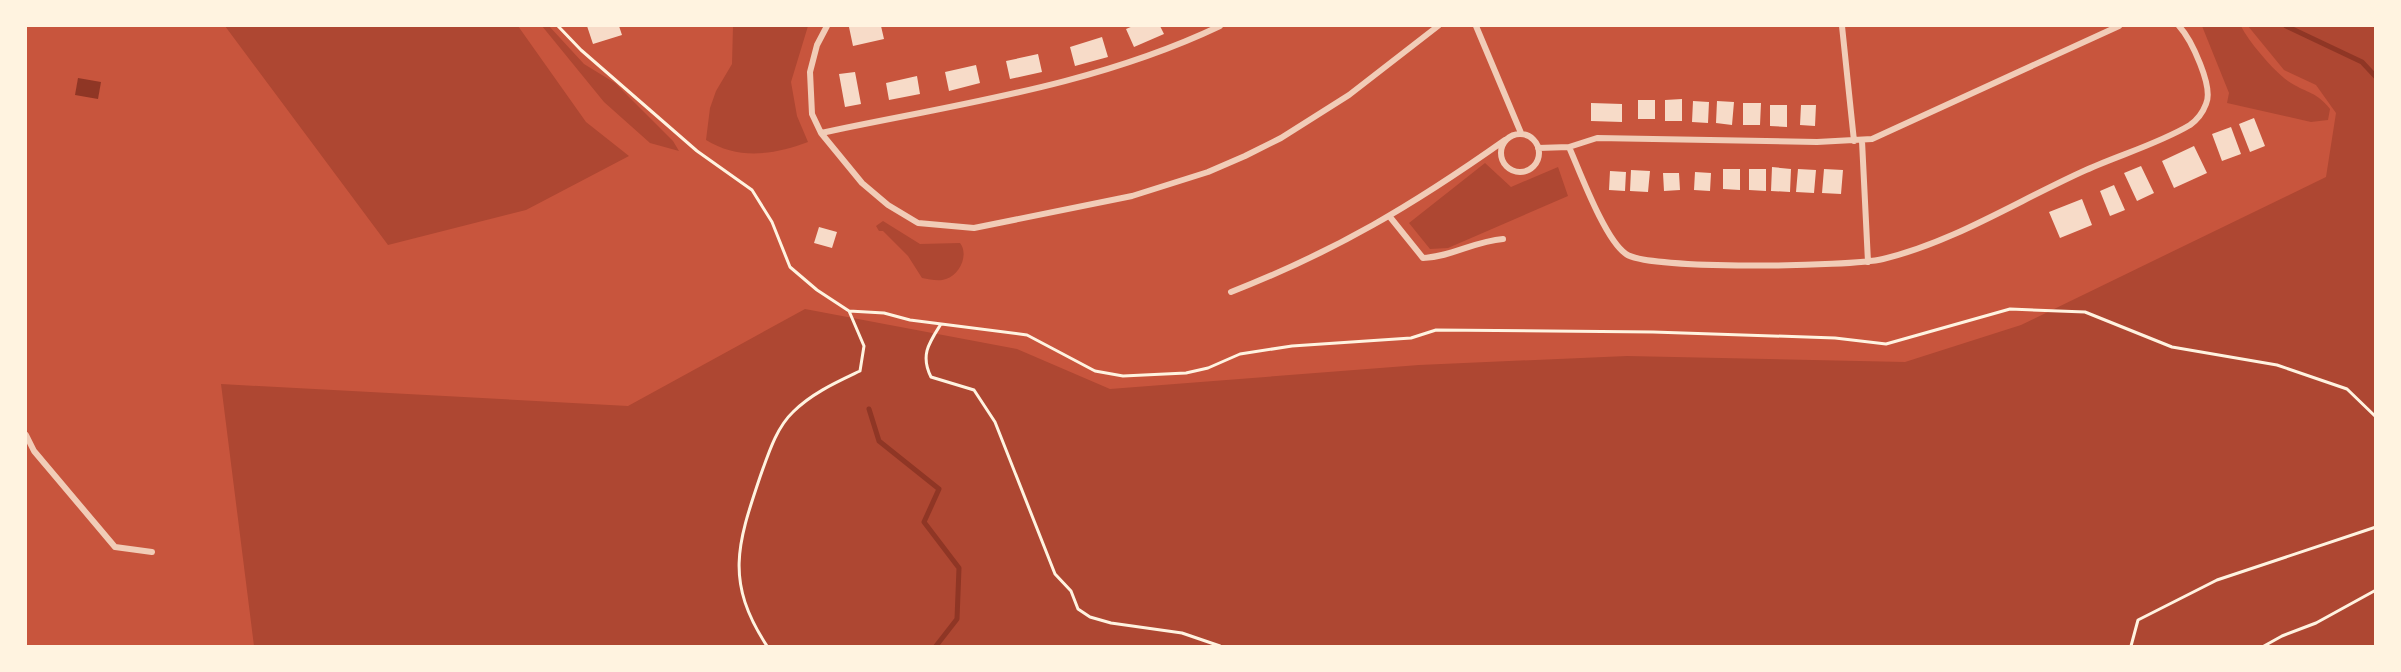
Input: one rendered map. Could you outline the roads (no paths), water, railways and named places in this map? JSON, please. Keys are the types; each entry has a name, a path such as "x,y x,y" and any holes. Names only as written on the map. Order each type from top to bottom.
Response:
{"street":[{"path":"827,26 817,45 810,72 812,114 821,133 862,183 888,205 918,223 974,228 1132,196 1208,172 1272,142 1316,117 1349,95 1438,26"},
{"path":"821,133 1075,81 1156,54 1220,26"},
{"path":"1476,26 1521,133 1532,138 1538,148 1534,165 1524,172 1512,171 1501,157 1505,140"},
{"path":"1842,26 1854,141"},
{"path":"1538,148 1569,147 1597,138 1862,141 1906,125 2119,26"},
{"path":"1569,147 1608,230 1621,250 1635,259 1679,263 1796,265 1868,262 1907,251 1964,230 2086,170 2193,123 2205,106 2209,93 2196,59 2179,26"},
{"path":"1231,292 1312,259 1390,217 1505,140 1521,133"},
{"path":"1862,141 1868,262"},
{"path":"1390,217 1423,258 1439,258 1492,240 1503,239"},
{"path":"26,435 34,451 115,547 152,552"}],"waterway":[{"path":"2286,26 2362,62 2376,77"},
{"path":"869,409 879,441 939,489 924,522 959,568 957,619 936,646"}]}
